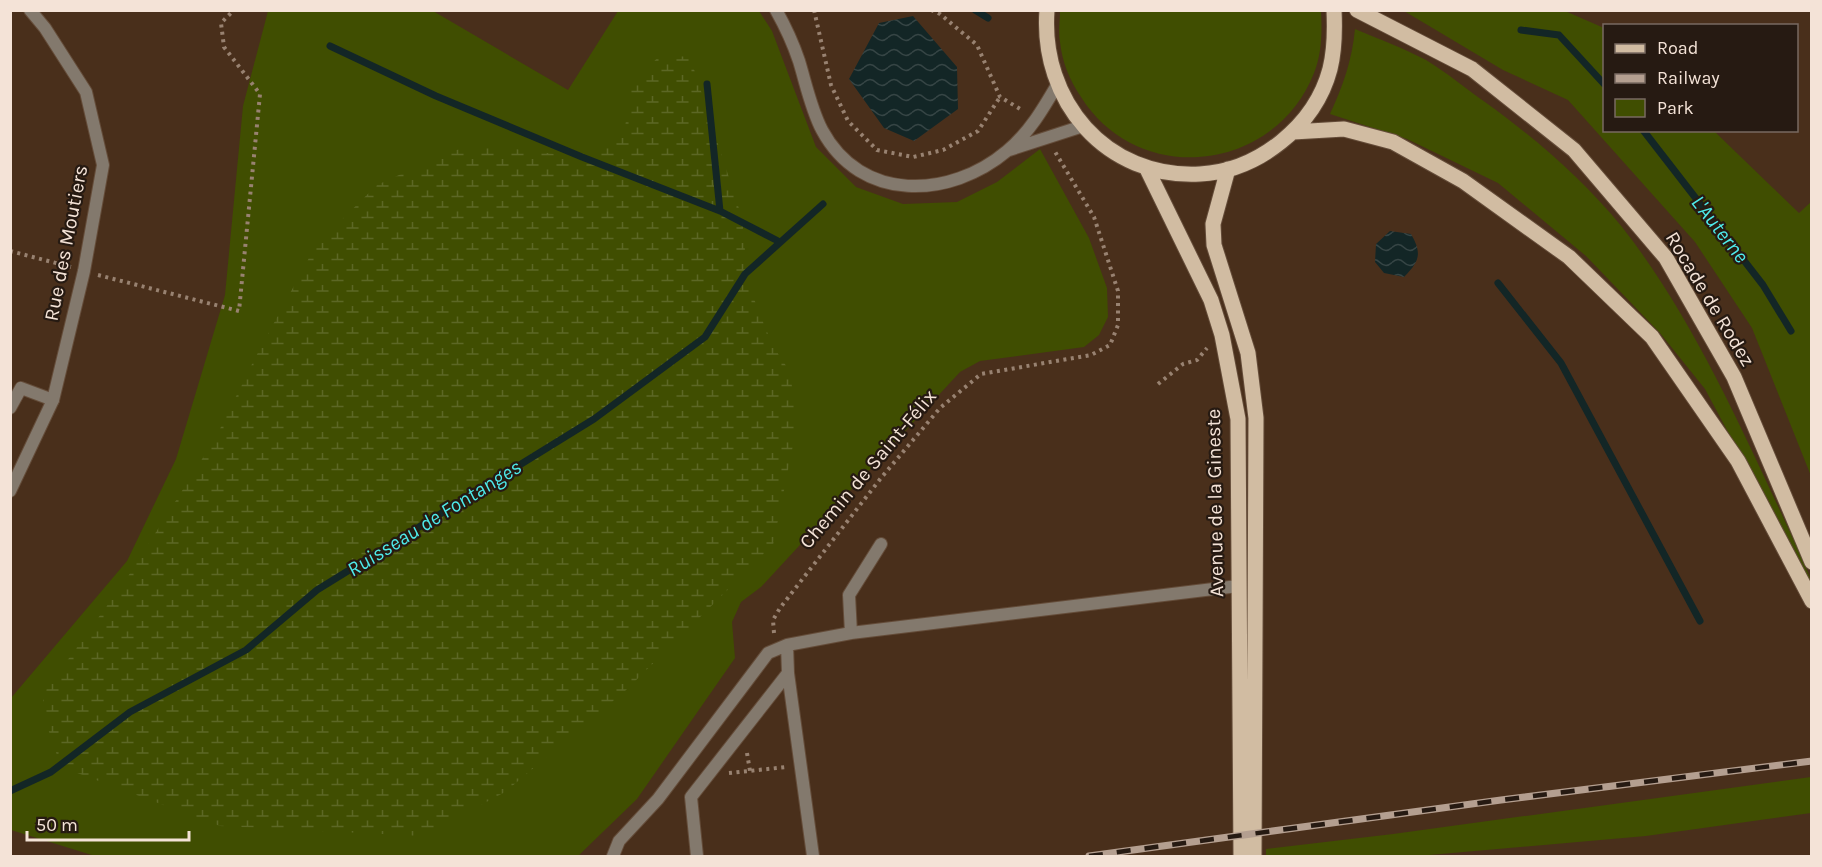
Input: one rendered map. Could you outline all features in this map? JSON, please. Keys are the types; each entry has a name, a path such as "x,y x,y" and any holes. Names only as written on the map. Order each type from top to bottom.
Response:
{"main road":[{"path":"1047,10 1046,31 1049,59 1057,85 1083,126 1112,151 1146,167 1173,173 1200,174 1227,169 1251,161 1274,148 1293,132 1315,104 1329,71 1336,35 1334,10"},
{"name":"Rocade de Rodez","path":"1357,10 1472,69 1574,150 1666,258 1734,377 1812,562"},
{"path":"1293,132 1344,129 1393,142 1463,181 1569,257 1652,337 1738,461 1812,601"},
{"name":"Avenue de la Gineste","path":"1146,167 1211,300 1222,334 1238,419 1241,856"},
{"name":"Avenue de la Gineste","path":"1227,169 1212,224 1214,245 1248,353 1256,418 1254,856"}],"street":[{"name":"Rue des Moutiers","path":"10,490 53,400 84,271 103,165 86,92 45,28 30,10"},
{"path":"776,10 798,58 822,131 839,154 859,173 883,181 909,187 931,186 950,183 982,169 1008,150 1035,121 1057,85"},
{"path":"1008,150 1083,126"},
{"path":"10,408 21,388 53,400"},
{"path":"851,633 849,595 882,544"},
{"path":"613,856 619,841 658,799 768,653 774,650 787,645 851,633 1238,586"},
{"path":"787,645 788,673 813,856"},
{"path":"697,856 691,797 788,673"}],"path":[{"path":"10,251 239,311 260,94 224,47 221,23 234,10"},
{"path":"814,10 831,85 848,121 877,150 913,157 943,150 978,131 1000,97"},
{"path":"931,10 940,14 977,45 1000,97 1026,112 1035,121"},
{"name":"Chemin de Saint-Félix","path":"774,650 773,620 780,608 881,478 940,408 981,374 1091,355 1110,345 1118,325 1118,291 1094,217 1048,137"},
{"path":"1158,384 1183,364 1197,360 1210,344"},
{"path":"707,776 801,766"}],"green space":[{"path":"268,11 433,11 568,90 618,11 759,11 772,31 816,147 856,187 903,204 957,202 997,182 1040,149 1089,238 1107,288 1108,317 1099,335 1084,347 980,361 960,372 761,587 741,602 732,622 735,658 637,799 578,856 95,856 11,830 11,698 127,561 176,459 225,295 243,106"},
{"path":"1060,11 1321,11 1320,50 1314,73 1295,106 1269,132 1238,149 1204,157 1169,156 1136,146 1106,126 1081,97 1070,78 1063,57 1059,34"},
{"path":"1404,11 1565,11 1603,28 1603,132 1715,132 1799,213 1811,202 1811,476 1752,328 1695,242 1568,100 1503,70"},
{"path":"1355,29 1426,60 1504,116 1575,176 1622,227 1649,264 1698,343 1741,427 1800,553 1811,580 1811,587 1705,389 1660,333 1586,256 1498,183 1407,139 1330,114 1346,73"},
{"path":"660,55 690,57 742,218 748,284 772,344 790,372 797,425 773,545 624,692 505,792 423,836 220,826 61,767 43,714 43,694 127,578 216,437 254,360 316,245 377,185 452,151 480,145 564,155 588,153 625,127 632,85"},
{"path":"1811,777 1811,813 1646,836 1418,856 1266,856 1266,849"}],"water":[{"path":"913,16 957,67 958,109 914,141 884,128 849,79 879,23"},
{"path":"1390,231 1411,234 1417,246 1418,257 1404,277 1384,273 1375,262 1376,244"}],"waterway":[{"name":"L'Auterne","path":"975,10 988,18"},
{"name":"L'Auterne","path":"1521,30 1559,35 1603,83"},
{"path":"330,46 436,96 720,211 780,242"},
{"path":"707,84 720,211"},
{"name":"L'Auterne","path":"1645,132 1763,285 1791,331"},
{"name":"Ruisseau de Fontanges","path":"10,791 51,772 130,712 246,650 317,590 594,419 705,337 745,274 823,204"},
{"path":"1498,283 1561,363 1700,621"}],"railway":[{"path":"1089,856 1501,800 1812,761"}]}
